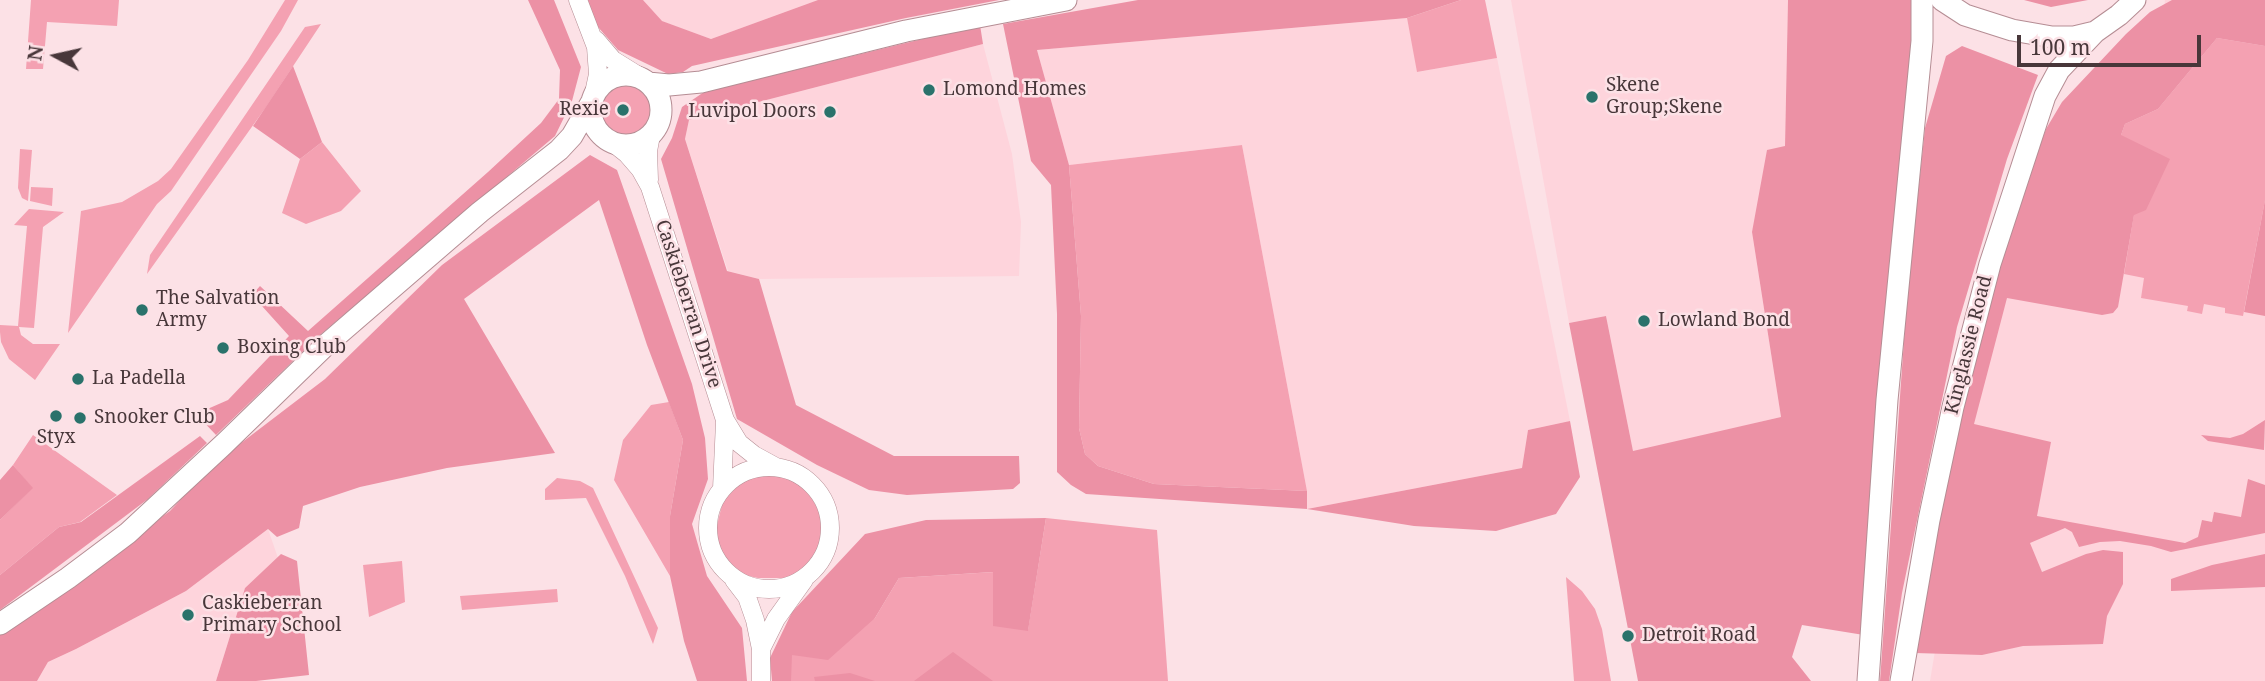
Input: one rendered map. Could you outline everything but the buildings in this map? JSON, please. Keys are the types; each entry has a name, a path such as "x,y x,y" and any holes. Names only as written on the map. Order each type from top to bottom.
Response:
{"main road":[{"path":"0,624 128,533 327,344 470,221 559,150 577,128 602,83 612,77 631,75 669,85 701,82 906,31 1066,0"},
{"path":"1868,681 1887,400 1922,41 1922,0"},
{"path":"1942,0 1965,15 2012,30 2052,37 2074,37 2095,32"},
{"name":"Kinglassie Road","path":"1901,681 1947,432 1990,264 2045,96 2059,70 2095,32 2136,0"},
{"path":"645,80 656,92 661,103 655,127"},
{"path":"559,150 589,139 630,145 642,142 672,104 701,82"},
{"path":"592,98 590,116 594,127 610,142"}],"street":[{"path":"578,0 596,47 598,60 592,98"},
{"path":"590,32 613,60 645,80"},
{"path":"650,187 648,151 655,127"},
{"path":"610,142 640,169 650,187"},
{"name":"Caskieberran Drive","path":"650,187 725,420 739,443 776,467"},
{"name":"Caskieberran Drive","path":"722,489 725,420"},
{"path":"761,649 781,610 826,550 829,538 829,515 812,485 796,473 776,467 746,471 733,479 713,503 708,518 712,551 720,565 747,597 761,649 761,681"},
{"path":"732,577 745,585 769,589 792,585 806,577"}],"shaded area":[{"path":"31,0 119,0 117,26 47,22 43,69 26,69"},
{"path":"285,0 298,0 281,31 171,191 157,204 68,333 81,211 122,202 158,181 171,169 248,60"},
{"path":"528,0 554,0 581,67 572,101 555,136 320,335 216,435 196,414 228,400 289,336 252,295 260,286 308,331 488,172 541,123 559,99 560,70"},
{"path":"585,0 643,0 662,21 711,39 818,0 999,0 906,18 692,66 683,72 668,74 618,50 598,27"},
{"path":"643,0 818,0 711,39 661,21"},
{"path":"1138,0 1461,0 1407,18 1037,50 1069,165 1081,316 1079,428 1085,454 1098,466 1154,484 1307,491 1307,509 1086,494 1057,472 1057,314 1051,185 1031,161 1003,24"},
{"path":"1461,0 1485,0 1497,58 1417,72 1407,18"},
{"path":"1511,0 1788,0 1785,147 1752,232 1781,417 1633,452 1606,316 1569,323"},
{"path":"1788,0 1922,0 1870,636 1802,625 1792,657 1811,681 1638,681 1569,323 1606,316 1633,451 1781,417 1752,232 1767,150 1785,146"},
{"path":"2024,0 2088,0 2051,7"},
{"path":"2165,0 2265,0 2265,681 1930,681 1972,428 2019,245 2162,24"},
{"path":"2172,0 2265,0 2265,46 2217,38 2158,109 2125,124 2121,135 2170,159 2146,210 2134,215 2118,307 2113,313 2102,315 2007,298 1974,424 2051,442 2037,516 2185,543 2198,537 2202,520 2212,522 2214,512 2241,517 2248,479 2265,485 2265,533 2171,552 2120,541 2079,547 2072,532 2065,528 2030,543 2042,572 2086,554 2103,550 2123,552 2123,584 2107,616 2103,644 2023,646 1982,655 1915,653 1945,482 1961,414 1996,276 2017,207 2046,129 2062,102 2126,34 2150,12"},
{"path":"1407,18 1418,72 1497,58 1570,421 1528,430 1522,468 1307,509 1307,491 1242,145 1069,165 1037,50"},
{"path":"321,24 266,107 147,274 150,255 305,27"},
{"path":"980,25 983,44 689,120 685,139 727,271 759,279 796,405 894,456 1019,456 1020,483 1013,489 907,495 869,490 817,465 737,419 661,159 672,138 682,107 704,92"},
{"path":"2217,38 2265,46 2265,200 2243,316 2225,313 2225,308 2204,304 2202,314 2187,311 2188,306 2141,298 2144,278 2124,274 2134,214 2121,135 2125,124 2158,109"},
{"path":"983,44 1012,154 1021,222 1019,276 759,279 728,271 685,139 689,120"},
{"path":"1962,46 2038,75 2007,159 1957,327 1902,593 1889,681 1880,681 1907,297 1925,128 1946,56"},
{"path":"293,66 322,142 300,159 253,126"},
{"path":"626,82 645,90 653,109 645,128 626,136 607,128 599,109 607,90"},
{"path":"322,142 361,191 341,211 306,224 282,213 300,159"},
{"path":"1242,145 1307,491 1154,484 1098,466 1085,454 1079,428 1081,316 1069,165"},
{"path":"20,149 32,150 28,201 22,198 18,188"},
{"path":"590,155 617,170 692,384 705,438 708,479 692,524 707,576 742,628 747,681 697,681 684,641 670,576 670,516 683,440 647,345 599,200 464,299 555,453 447,468 360,487 303,506 299,528 277,537 268,529 186,591 48,662 37,681 0,681 0,631 170,511 226,451 228,453 325,379 442,265"},
{"path":"31,187 53,188 52,206 30,201"},
{"path":"2265,200 2265,316 2244,312"},
{"path":"29,209 64,212 43,227 34,328 19,327 21,335 33,344 60,344 35,380 9,359 1,342 0,332 0,325 18,326 27,226 14,225"},
{"path":"669,402 683,440 670,516 670,576 614,480 623,440 651,405"},
{"path":"2265,420 2264,450 2208,441 2201,435 2230,438 2243,434"},
{"path":"1570,421 1580,477 1556,514 1496,531 1414,526 1307,509 1522,468 1528,430"},
{"path":"33,435 117,495 80,522 59,527 0,575 0,520 32,488 13,465"},
{"path":"200,436 207,443 148,499 0,610 0,575 59,527 81,522"},
{"path":"13,465 33,488 0,520 0,480"},
{"path":"766,474 797,482 810,495 819,511 822,526 814,557 801,572 789,578 744,575 732,566 721,552 718,542 716,529 723,501 742,481"},
{"path":"557,478 580,481 593,488 658,628 653,644 625,576 586,498 545,500 545,489"},
{"path":"1046,518 1157,530 1168,681 791,681 791,655 875,618 899,578 994,572 1028,630"},
{"path":"1046,518 1028,631 993,626 993,572 899,578 875,618 828,660 792,655 791,681 772,681 770,658 792,612 865,534 926,520"},
{"name":"Caskieberran Primary School","path":"268,529 278,558 245,588 216,681 37,681 48,662 186,591"},
{"path":"281,554 297,561 309,675 256,681 216,681 245,588"},
{"path":"2265,554 2265,587 2171,591 2171,579 2212,565"},
{"path":"402,561 405,602 369,617 363,565"},
{"path":"1566,577 1582,591 1595,609 1602,629 1611,681 1574,681"},
{"path":"557,589 558,602 462,610 460,596"},
{"path":"953,652 993,681 914,681"},
{"path":"850,673 875,681 815,681 814,677"}],"place":[{"name":"Lomond Homes","path":"929,90"},
{"name":"Skene Group;Skene","path":"1592,97"},
{"name":"Rexie","path":"623,110"},
{"name":"Luvipol Doors","path":"830,112"},
{"name":"The Salvation Army","path":"142,310"},
{"name":"Lowland Bond","path":"1644,321"},
{"name":"Boxing Club","path":"223,348"},
{"name":"La Padella","path":"78,379"},
{"name":"Styx","path":"56,416"},
{"name":"Snooker Club","path":"80,418"},
{"name":"Caskieberran Primary School","path":"188,615"},
{"name":"Detroit Road","path":"1628,636"}]}
